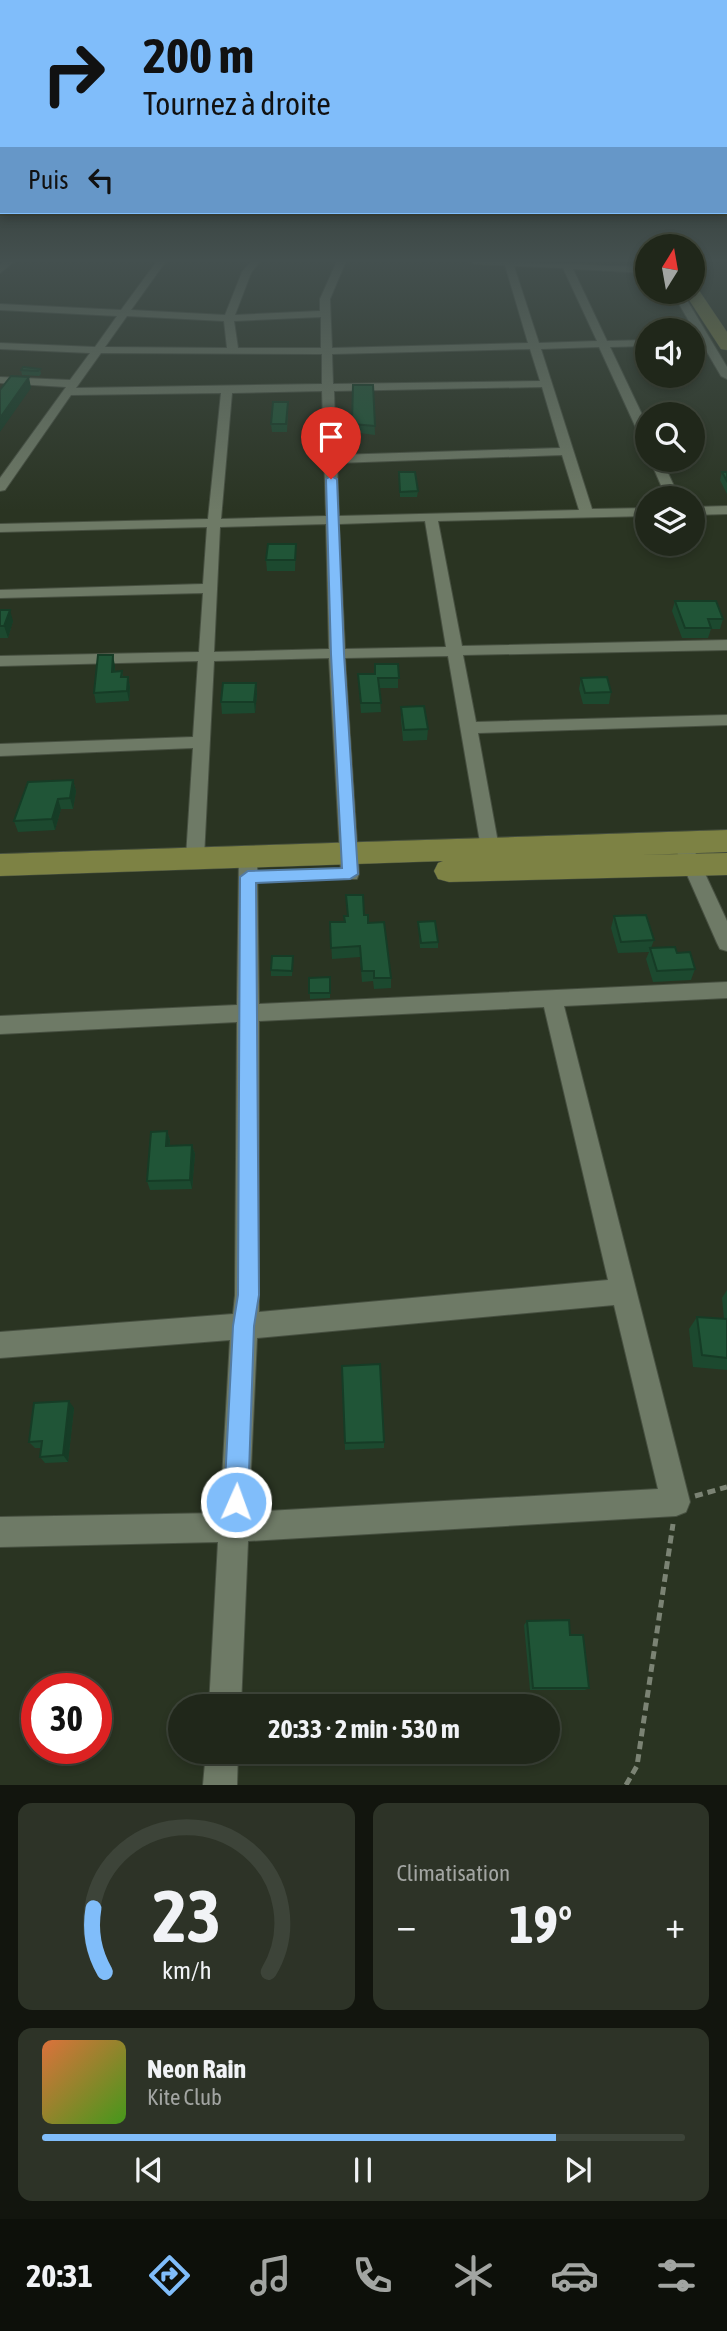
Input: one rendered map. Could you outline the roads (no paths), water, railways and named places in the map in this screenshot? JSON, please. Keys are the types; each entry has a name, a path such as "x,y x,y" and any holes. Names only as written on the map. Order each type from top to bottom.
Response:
{"main road":[{"path":"0,885 248,866 686,853 727,841"},
{"path":"350,863 490,848 686,853 727,864"},
{"path":"0,865 195,857 248,866"}],"street":[{"path":"0,487 102,344"},
{"path":"232,344 233,351"},
{"path":"327,344 337,654 350,863"},
{"path":"0,346 97,351 233,351 593,344"},
{"path":"603,344 635,413"},
{"path":"708,344 727,376"},
{"path":"535,346 587,514"},
{"path":"0,380 71,388 227,389 547,384"},
{"path":"195,857 214,522 227,389"},
{"path":"331,459 568,452"},
{"path":"705,511 727,510"},
{"path":"0,528 635,512"},
{"path":"431,518 490,848"},
{"path":"0,594 211,588"},
{"path":"0,661 727,645"},
{"path":"470,728 727,720"},
{"path":"0,750 202,742"},
{"path":"686,853 727,943"},
{"path":"226,1694 244,1326 248,1295 248,866"},
{"path":"0,1025 727,990"},
{"path":"0,1532 235,1527 676,1502 552,999"},
{"path":"0,1345 244,1326 623,1291"},
{"path":"220,1785 221,1764"}]}
